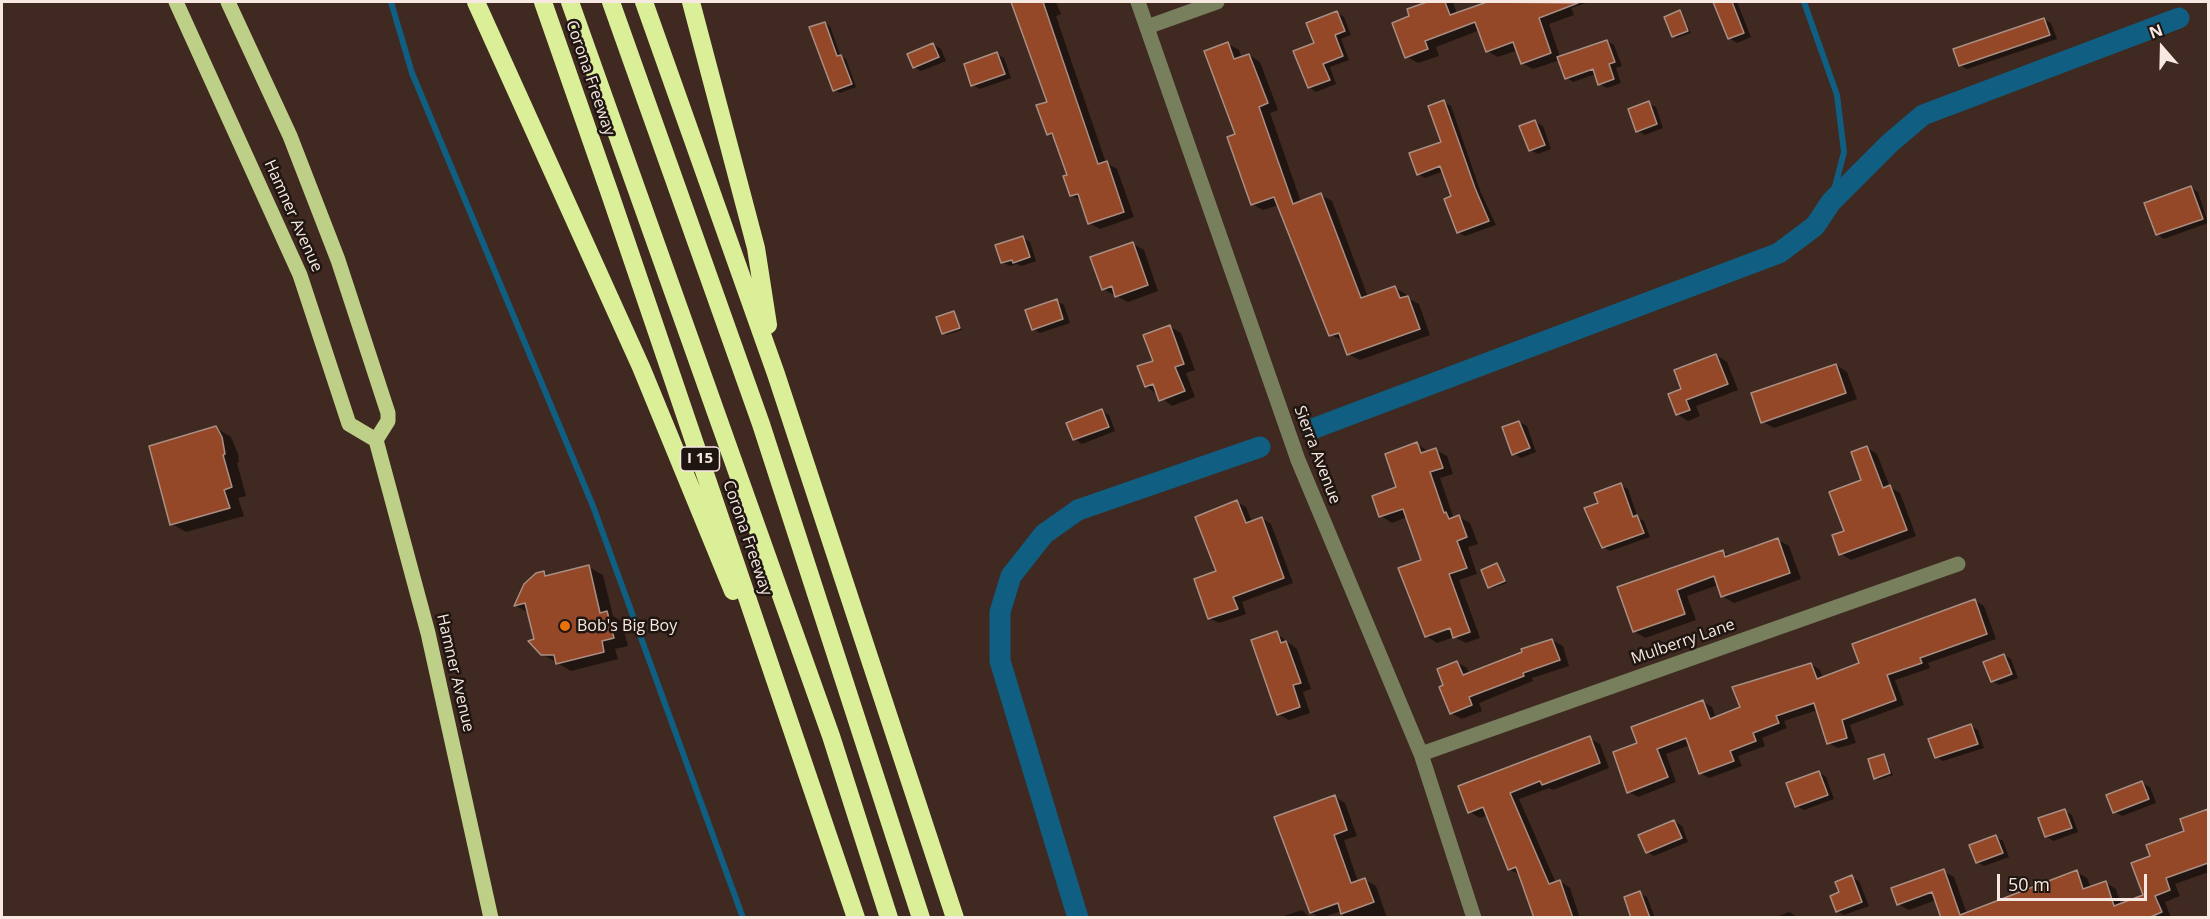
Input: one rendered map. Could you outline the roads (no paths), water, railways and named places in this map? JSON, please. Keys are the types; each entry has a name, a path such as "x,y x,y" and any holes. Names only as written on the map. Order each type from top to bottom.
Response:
{"highway":[{"path":"476,2 641,367 798,750"},
{"name":"Corona Freeway","path":"543,2 856,918"},
{"path":"570,2 827,724 889,918"},
{"path":"611,2 761,424 921,918"},
{"path":"644,2 776,374 955,918"},
{"path":"691,2 756,248 776,374"}],"main road":[{"name":"Hamner Avenue","path":"176,2 300,275 349,424 376,440 428,633 491,918"},
{"name":"Hamner Avenue","path":"228,2 290,136 338,260 388,413 388,421 376,440"}],"street":[{"name":"Sierra Avenue","path":"1138,2 1298,460 1421,754 1474,918"},
{"path":"1147,27 1217,2"},
{"name":"Mulberry Lane","path":"1421,754 1958,564"}],"waterway":[{"path":"391,2 412,73 593,506 743,918"},
{"path":"1804,2 1837,95 1844,152 1831,202"},
{"path":"1315,428 1779,253 1815,226 1831,202 1890,143 1923,115 2179,18"},
{"path":"1078,918 1000,661 1000,612 1011,576 1044,534 1078,510 1260,447"}],"place":[{"name":"Bob's Big Boy","path":"565,626"}]}
